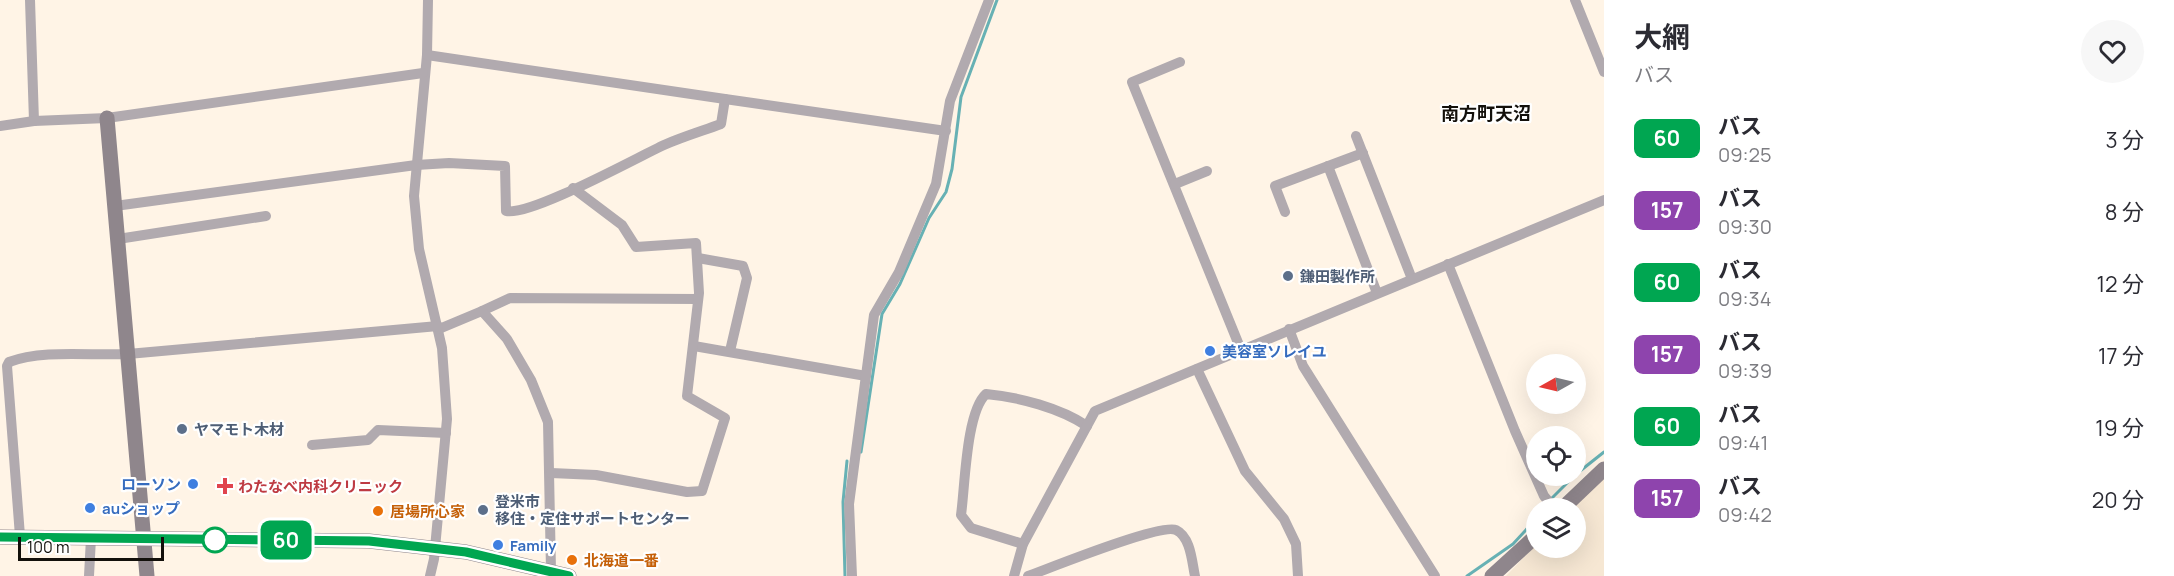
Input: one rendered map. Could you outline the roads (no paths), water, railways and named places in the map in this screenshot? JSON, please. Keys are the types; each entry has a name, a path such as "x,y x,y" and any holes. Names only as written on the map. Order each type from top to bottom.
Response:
{"street":[{"path":"30,0 34,121"},
{"path":"428,0 427,55 423,73 414,196 418,241 438,328 447,419 433,547 434,559 430,576"},
{"path":"852,576 849,504 874,315 898,272 936,184 950,101 988,0"},
{"path":"1575,0 1604,72"},
{"path":"427,55 946,131"},
{"path":"1180,62 1131,82 1175,184 1240,350"},
{"path":"0,126 34,121 107,118 423,73"},
{"path":"115,206 416,165 449,163 505,166 506,211 514,213 667,144 720,124 725,99"},
{"path":"107,118 147,576"},
{"path":"1356,136 1412,279"},
{"path":"1285,212 1275,186 1363,153"},
{"path":"1328,166 1377,293"},
{"path":"1175,184 1207,171"},
{"path":"551,473 596,475 687,492 702,491 725,418 687,396 698,299 696,243 636,247 622,225 573,188"},
{"path":"1014,576 1023,544 1095,411 1604,200"},
{"path":"118,240 266,216"},
{"path":"698,258 743,266 747,278 730,351"},
{"path":"1448,264 1515,431 1550,498"},
{"path":"20,536 5,402 7,366 13,360 66,354 97,356 128,354 438,328 510,298 698,299"},
{"path":"482,311 507,339 535,391 548,422 551,473 551,571"},
{"path":"1289,329 1309,376 1435,576"},
{"path":"694,346 866,376"},
{"path":"1197,369 1245,471 1284,519 1296,544 1298,576"},
{"path":"1023,544 971,528 962,515 974,422 980,400 986,394 1001,396 1074,417 1087,426"},
{"path":"312,445 368,440 378,430 446,433"},
{"path":"1564,498 1604,469"},
{"path":"1028,576 1145,535 1170,529 1180,533 1185,539 1195,576"},
{"path":"0,537 344,540 433,547 569,576"},
{"path":"89,576 91,538"},
{"path":"1492,576 1526,545"}],"waterway":[{"path":"861,452 882,314 900,284 929,218 946,192 952,169 961,97 997,0"},
{"path":"1586,466 1604,452"},
{"path":"845,576 843,502 847,461"},
{"path":"1552,498 1564,486"},
{"path":"1467,576 1513,544 1526,530"}],"place":[{"name":"鎌田製作所","path":"1288,276"},
{"name":"美容室ソレイユ","path":"1210,351"},
{"name":"ヤマモト木材","path":"182,429"},
{"name":"ローソン","path":"193,484"},
{"name":"わたなべ内科クリニック","path":"225,486"},
{"name":"auショップ","path":"90,508"},
{"name":"登米市 移住・定住サポートセンター","path":"483,510"},
{"name":"居場所心家","path":"378,511"},
{"name":"Family","path":"498,545"},
{"name":"北海道一番","path":"572,560"}],"district":[{"name":"南方町天沼","path":"1486,113"}]}
